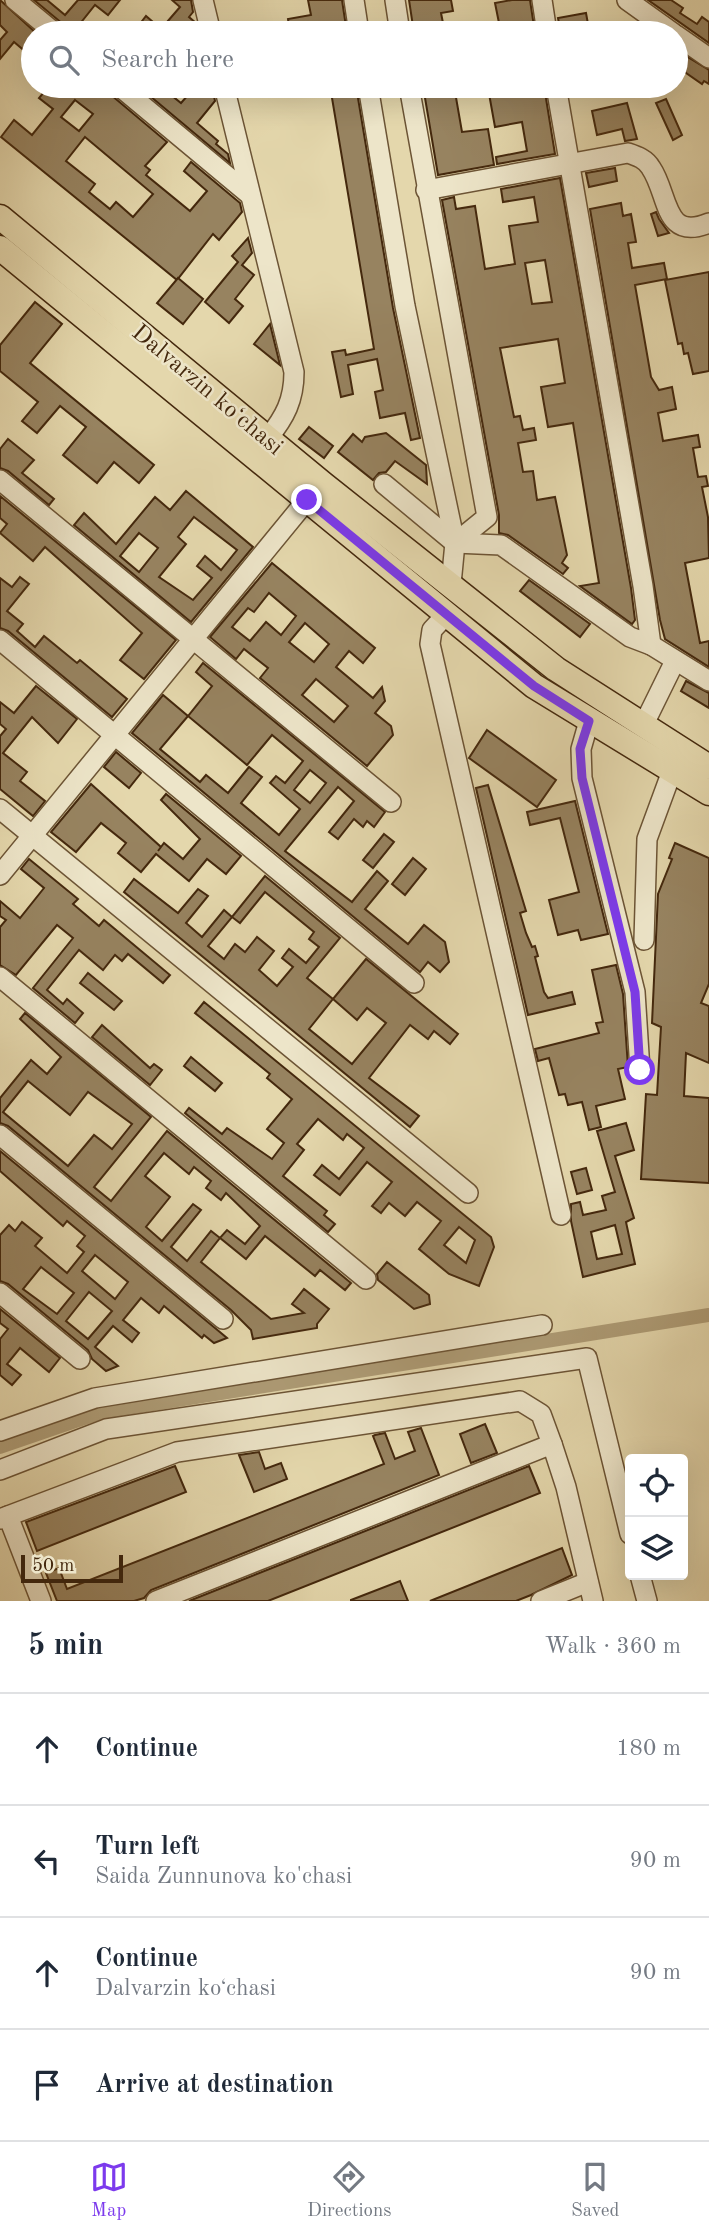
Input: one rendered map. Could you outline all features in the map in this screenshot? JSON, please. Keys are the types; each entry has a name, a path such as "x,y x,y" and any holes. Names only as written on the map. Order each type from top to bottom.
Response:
{"main road":[{"name":"Dalvarzin koʻchasi","path":"0,217 268,439 556,669 709,767"},
{"name":"Dalvarzin koʻchasi","path":"0,248 445,616 543,692 709,793"},
{"path":"543,692 556,669"}],"street":[{"path":"15,0 40,21"},
{"path":"203,0 208,21"},
{"path":"354,0 357,21"},
{"path":"395,0 398,21"},
{"path":"542,0 545,21"},
{"path":"627,0 657,21"},
{"path":"688,43 709,58"},
{"path":"133,98 250,195"},
{"path":"227,98 294,372 294,391 288,410 268,439"},
{"path":"370,98 405,306 455,543 451,584"},
{"path":"411,98 487,517 455,543"},
{"path":"558,98 641,573 651,645"},
{"path":"426,190 628,153 641,158 651,168 674,221 684,228 694,229 709,223"},
{"path":"0,480 391,802"},
{"path":"384,484 455,543 500,545 630,637 651,645 709,681"},
{"path":"0,875 307,500"},
{"path":"445,616 432,630 429,644 561,1215"},
{"path":"0,640 414,983"},
{"path":"643,726 675,661"},
{"path":"589,721 580,749 582,778 635,992 640,1070"},
{"path":"644,940 647,839 672,771"},
{"path":"0,809 468,1193"},
{"path":"0,977 366,1279"},
{"path":"0,1135 223,1319"},
{"path":"0,1293 80,1359"},
{"path":"0,1432 95,1398 542,1325"},
{"path":"0,1470 106,1429 587,1357 626,1517"},
{"path":"41,1601 4,1517 177,1452 520,1401 541,1414 552,1444 566,1487 590,1592 541,1601"},
{"path":"156,1601 552,1444"},
{"path":"641,1580 647,1601"}],"building":[{"path":"0,0 23,21 21,48 14,42 0,59 0,40 7,32 0,25"},
{"path":"34,0 47,0 65,15 78,0 120,0 108,15 95,5 82,21 59,21"},
{"path":"172,0 191,0 193,12 189,17 194,21 168,21 180,7"},
{"path":"308,0 342,0 345,21 288,21 311,15"},
{"path":"409,0 451,0 453,11 441,13 443,21 412,21"},
{"path":"530,0 533,21 499,21 495,3"},
{"path":"648,0 671,0 683,8 680,13 697,24 702,17 709,22 709,43 688,28 688,21 678,21"},
{"path":"586,13 587,21 559,21 558,18"},
{"path":"688,57 709,70 709,84 704,81 702,84 688,74"},
{"path":"39,98 115,98 167,142 145,166 150,170 146,175 190,211 207,191 184,171 191,162 240,203 242,212 219,240 213,234 177,280 1,137 14,120 32,135 53,109","holes":["75,100 93,114 79,131 61,117","85,137 153,194 133,217 116,202 110,209 89,192 95,184 66,161"]},
{"path":"152,98 175,98 181,103 185,98 214,98 215,101 197,123 218,141 216,144 228,154 230,163"},
{"path":"332,98 358,98 393,308 420,438 411,440 405,413 380,418 375,392 383,390 377,359 348,365 353,394 341,397 332,352 345,350 346,355 374,349"},
{"path":"425,98 456,98 462,132 488,129 494,165 438,175"},
{"path":"490,98 546,98 555,154 497,164 496,157 527,151 522,122 495,127"},
{"path":"666,99 682,135 673,140 656,103"},
{"path":"627,103 637,139 625,141 622,129 597,135 592,111"},
{"path":"615,168 617,181 589,187 586,173"},
{"path":"560,178 631,588 635,620 632,624 580,586 599,583 573,423 548,427 541,387 565,383 558,339 500,348 514,417 520,416 523,430 534,428 536,440 518,443 523,472 533,471 537,500 555,497 567,555 562,563 568,568 563,574 508,535 499,533 499,515 442,200 454,197 456,209 475,206 485,269 515,264 509,226 538,222 534,197 503,202 501,189","holes":["545,260 552,302 532,304 525,263"]},
{"path":"621,203 623,216 631,214 636,242 628,243 632,268 664,263 667,279 635,285 651,377 659,390 672,387 676,409 658,413 663,441 698,435 700,447 693,448 698,477 706,476 708,486 702,487 708,517 709,558 685,563 700,643 709,641 709,667 665,639 660,620 590,209"},
{"path":"656,212 669,233 658,236 651,214"},
{"path":"248,238 252,253 242,265 254,275 235,299 243,306 229,323 205,302 238,262 232,256"},
{"path":"709,272 709,371 693,374 688,353 684,354 682,343 678,344 665,280"},
{"path":"178,278 203,299 183,324 157,303"},
{"path":"35,302 62,324 30,363 154,465 139,483 114,462 97,483 63,455 86,427 60,406 37,433 22,421 38,402 0,371 0,345"},
{"path":"270,324 280,365 254,344"},
{"path":"309,427 333,446 324,458 299,439"},
{"path":"386,433 426,465 427,484 395,461 386,472 379,473 373,480 338,452 353,434 362,442 365,437"},
{"path":"8,439 34,460 22,473 54,499 49,505 8,471 0,468 0,449"},
{"path":"186,491 253,547 191,622 74,525 84,513 116,544 155,497 170,510","holes":["194,517 237,550 221,570 205,556 197,566 212,578 193,600 159,577 186,544 178,537","139,533 158,548 139,572 120,556"]},
{"path":"0,496 176,640 144,679 120,660 142,633 45,547 33,561 0,533 7,524 0,518"},
{"path":"272,563 375,648 363,663 349,651 336,667 373,698 382,687 385,701 375,713 391,726 393,735 367,766 260,678 268,668 244,649 236,659 210,637","holes":["269,593 296,616 281,635 266,622 250,641 232,627 248,608 254,612","305,623 329,644 314,662 289,642","316,679 348,706 334,722 302,695"]},
{"path":"20,577 29,584 7,611 23,624 17,631 35,647 44,636 77,663 80,660 127,699 112,717 8,631 0,628 0,578 12,587"},
{"path":"529,580 590,624 580,637 520,591"},
{"path":"203,663 385,812 374,827 367,821 363,827 354,819 338,839 329,832 354,801 338,787 285,851 352,902 377,871 388,881 365,909 408,944 424,925 445,942 449,962 440,972 428,962 420,972 132,733 163,695 188,716 212,686 196,672","holes":["188,716 247,765 272,735 303,761 285,783 276,776 270,783 300,809 279,835 241,803 262,777 249,767 228,793 206,775 200,782 160,749","310,770 326,783 310,803 294,790"]},
{"path":"686,681 709,693 709,708 681,691"},
{"path":"36,686 77,719 58,743 32,717 3,753 27,772 20,781 45,801 33,816 0,789 0,736 6,729 0,724 0,702 14,713"},
{"path":"487,730 556,780 537,807 469,758"},
{"path":"116,752 141,773 129,788 104,767"},
{"path":"91,784 161,847 164,843 183,859 200,839 161,800 166,794 241,856 226,874 207,859 189,881 156,854 141,872 118,853 126,843 101,823 76,852 51,832"},
{"path":"488,785 526,911 520,913 532,947 535,946 538,956 535,957 544,992 548,998 572,992 575,1004 528,1015 476,788"},
{"path":"575,801 608,934 581,940 578,930 558,935 549,900 579,892 560,818 530,825 527,812"},
{"path":"384,834 394,842 373,868 363,860"},
{"path":"675,843 709,858 709,984 701,1003 709,1006 709,1063 686,1053 684,1096 709,1098 709,1183 641,1179 646,1094 657,1095 661,1027 652,1023 658,894 672,859 669,858"},
{"path":"413,858 426,869 405,895 392,884"},
{"path":"29,859 78,899 73,904 99,926 104,920 170,975 163,983 128,954 122,961 115,955 103,970 79,950 47,990 63,1004 67,999 83,1013 75,1023 33,988 73,938 57,925 16,975 0,965 0,927 6,920 0,916 0,901 20,918 44,888 21,869"},
{"path":"265,876 340,938 307,978 333,999 366,959 458,1034 450,1044 434,1031 428,1039 410,1025 369,1078 419,1116 410,1127 124,892 134,879 178,913 198,889 208,896 186,923 202,937 224,910 232,917","holes":["265,892 314,932 309,939 319,947 306,963 289,949 282,958 293,967 277,986 259,970 274,951 257,937 245,952 235,944 224,959 208,946 232,917 240,923","333,999 357,1020 367,1008 386,1023 352,1064 309,1029"]},
{"path":"616,965 623,994 628,1067 618,1069 625,1099 596,1106 601,1127 589,1130 582,1102 568,1105 565,1094 559,1095 549,1058 538,1061 535,1049 599,1033 596,1023 603,1022 592,970"},
{"path":"88,973 122,1001 114,1010 80,983"},
{"path":"204,1002 491,1237 494,1247 479,1286 449,1274 419,1249 441,1221 417,1202 405,1216 389,1203 381,1213 372,1206 392,1182 367,1162 340,1195 314,1175 322,1165 339,1179 364,1148 347,1134 343,1140 318,1119 297,1144 304,1150 283,1176 327,1211 324,1215 335,1224 328,1232 185,1113 189,1108 222,1134 227,1128 272,1159 284,1143 267,1129 292,1099 267,1078 270,1074 195,1013","holes":["459,1227 475,1240 466,1263 444,1245"]},
{"path":"25,1013 151,1117 94,1187 111,1201 167,1131 351,1283 345,1290 320,1270 315,1276 265,1236 246,1259 220,1238 201,1262 271,1319 304,1313 292,1304 304,1289 329,1309 317,1324 317,1328 253,1339 251,1330 231,1310 8,1126 0,1123 0,1098 31,1060 47,1074 61,1057 20,1019","holes":["28,1081 70,1115 88,1092 132,1124 112,1149 94,1135 68,1166 3,1112","164,1153 189,1174 194,1167 211,1181 206,1188 221,1200 226,1193 260,1226 245,1244 227,1230 220,1238 211,1231 187,1261 171,1247 201,1210 193,1204 162,1241 146,1227 170,1197 145,1176"]},
{"path":"102,1025 150,1068 154,1064 162,1070 150,1085 92,1037"},
{"path":"191,1057 222,1083 215,1091 184,1066"},
{"path":"626,1123 634,1150 615,1156 634,1218 626,1222 635,1264 583,1277 571,1221 571,1204 580,1202 583,1215 606,1210 602,1196 615,1192 597,1131","holes":["615,1225 622,1254 597,1259 591,1232"]},
{"path":"0,1151 227,1338 214,1343 204,1335 202,1338 164,1306 159,1313 141,1298 123,1320 139,1333 132,1342 113,1326 95,1347 118,1366 106,1371 92,1359 88,1350 8,1284 0,1281 0,1235 9,1225 15,1231 22,1222 42,1238 35,1246 67,1273 84,1252 77,1246 85,1236 67,1221 63,1226 0,1171","holes":["95,1255 128,1282 115,1299 82,1271","41,1267 74,1293 57,1314 23,1289","89,1292 112,1311 88,1339 66,1321"]},
{"path":"586,1168 592,1190 577,1194 571,1172"},
{"path":"387,1262 429,1295 430,1304 414,1309 378,1280 377,1274"},
{"path":"0,1309 60,1358 49,1372 20,1348 7,1364 21,1375 12,1385 0,1375 0,1339 8,1329 0,1323"},
{"path":"485,1424 497,1453 471,1463 460,1434"},
{"path":"421,1428 439,1475 151,1590 144,1598 134,1601 57,1601 46,1573 59,1568 67,1589 384,1464 373,1436 375,1435 385,1433 395,1459 415,1451 408,1432"},
{"path":"259,1452 265,1469 281,1463 287,1479 254,1492 239,1455"},
{"path":"175,1466 186,1492 37,1551 26,1522"},
{"path":"529,1466 540,1493 268,1601 189,1601"},
{"path":"562,1548 572,1575 531,1595 516,1601 430,1601"},
{"path":"400,1581 408,1601 351,1601 351,1600"}],"waterway":[{"path":"0,1447 102,1412 709,1315"}],"route":[{"path":"307,500 445,616 534,686 589,721 580,749 582,778 635,992 640,1070"}]}
